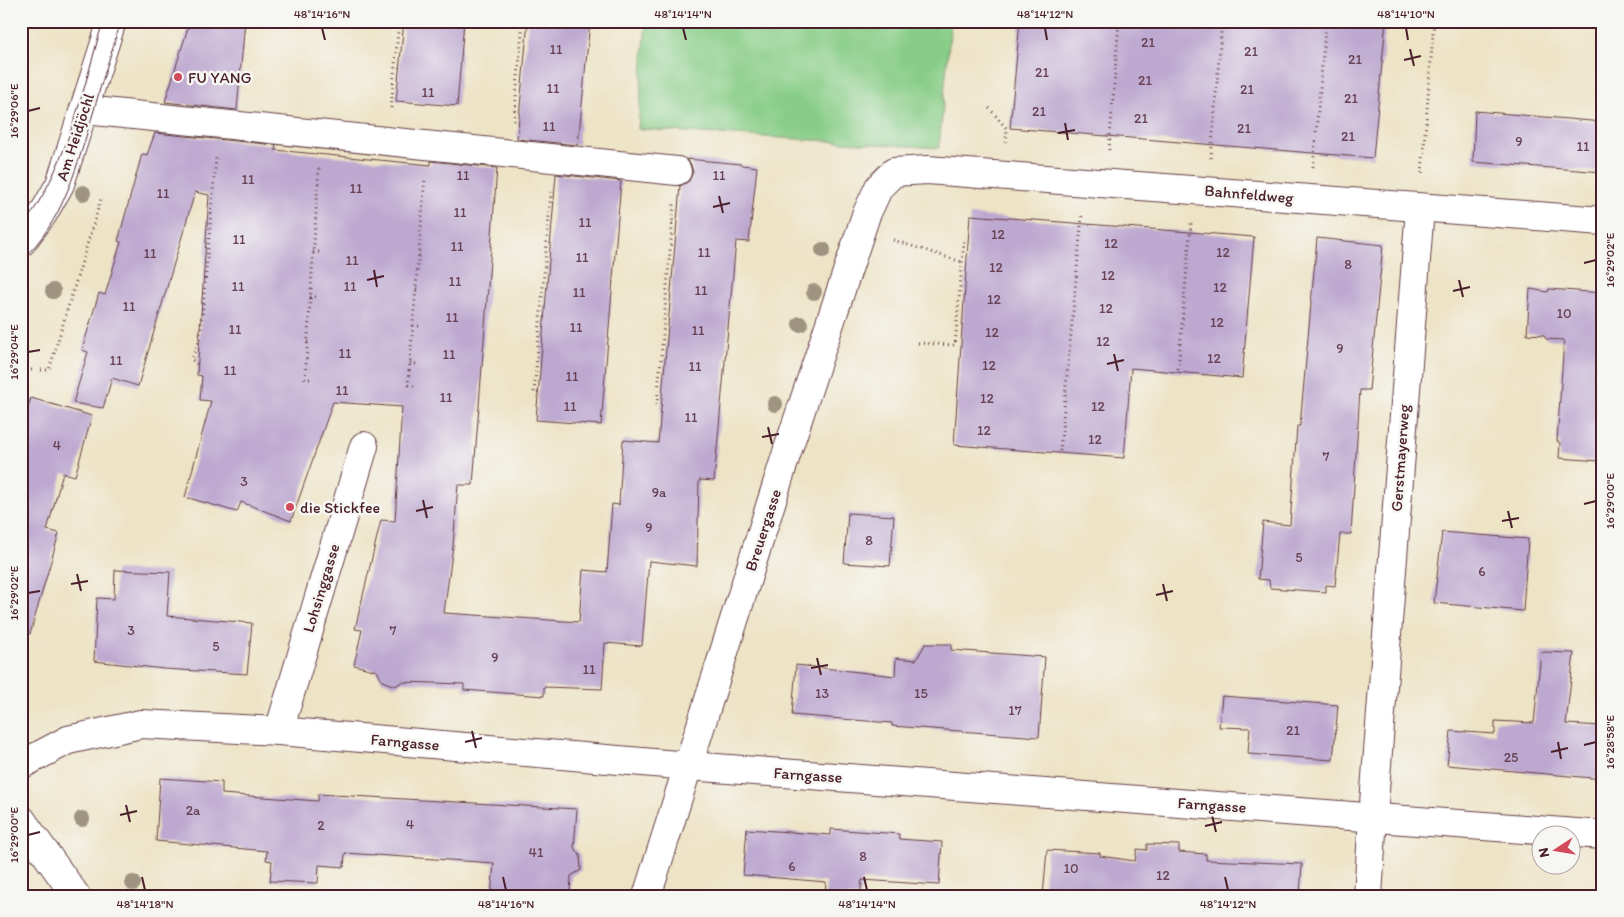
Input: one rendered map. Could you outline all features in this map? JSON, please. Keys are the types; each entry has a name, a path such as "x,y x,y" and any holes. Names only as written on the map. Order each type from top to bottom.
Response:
{"street":[{"name":"Am Heidjöchl","path":"21,243 44,214 60,184 112,21"},
{"path":"85,110 220,122 676,172"},
{"name":"Bahnfeldweg","path":"894,172 927,170 1603,221"},
{"name":"Breuergasse","path":"647,896 790,446 866,215 879,186 894,172"},
{"name":"Gerstmayerweg","path":"1368,896 1420,208"},
{"name":"Lohsinggasse","path":"279,731 364,446"},
{"name":"Farngasse","path":"21,765 68,740 141,724 279,731 689,766 1373,816 1603,835"},
{"path":"21,819 76,896"}],"path":[{"path":"389,141 399,48 399,21"},
{"path":"511,154 522,60 523,21"},
{"path":"1060,451 1095,182 1119,21"},
{"path":"1178,369 1222,21"},
{"path":"1310,200 1326,21"},
{"path":"1420,208 1434,21"},
{"path":"198,364 191,359 199,342 208,275 220,122"},
{"path":"310,379 305,379 322,134"},
{"path":"414,386 408,385 419,256 424,223 428,145"},
{"path":"538,393 534,393 547,267 554,158"},
{"path":"662,405 657,405 665,342 676,172"},
{"path":"21,370 49,370 102,196"},
{"path":"672,224 677,224"},
{"path":"861,230 962,262"},
{"path":"918,343 955,344 964,241"},
{"path":"313,252 319,252"},
{"path":"419,256 424,256"},
{"path":"669,262 674,263"},
{"path":"416,289 421,289"},
{"path":"310,297 316,297"},
{"path":"202,316 207,316"},
{"path":"413,326 419,326"},
{"path":"307,342 312,342"},
{"path":"410,363 416,364"}],"green space":[{"path":"646,21 951,21 939,148 638,129"}],"building":[{"path":"190,21 245,21 237,110 165,102"},
{"path":"404,21 464,21 457,106 396,101"},
{"path":"528,21 590,21 578,145 517,139"},
{"path":"1020,21 1386,21 1373,158 1010,128"},
{"path":"1475,111 1603,122 1603,172 1473,162"},
{"path":"155,133 276,145 275,150 431,165 431,161 497,168 473,485 458,485 453,546 444,613 579,622 583,570 607,572 612,504 619,505 623,440 658,443 680,186 689,181 693,172 687,159 757,167 749,242 736,241 714,481 699,480 697,566 649,561 642,646 605,643 602,689 544,687 544,696 464,690 464,684 402,682 395,686 382,681 377,671 354,665 362,630 355,629 381,520 395,521 402,407 333,402 291,521 241,502 237,512 185,497 211,401 200,400 202,376 197,375 209,195 195,192 138,386 112,378 103,408 73,403 88,352 82,350 99,293 105,295 121,242 118,241 142,154 147,155"},
{"path":"556,174 621,181 601,425 536,420"},
{"path":"970,215 1254,237 1242,378 1131,368 1124,458 954,445"},
{"path":"1317,238 1383,245 1369,390 1360,390 1351,534 1340,534 1335,586 1326,585 1326,592 1270,588 1269,580 1258,579 1263,522 1290,525 1297,426 1300,426"},
{"path":"1530,289 1548,292 1549,289 1603,293 1603,431 1601,431 1600,461 1559,458 1560,443 1557,441 1564,340 1546,339 1544,335 1527,334"},
{"path":"31,398 92,416 75,476 63,473 47,530 59,533 30,634 21,633 21,430"},
{"path":"848,513 894,516 890,566 844,563"},
{"path":"1442,532 1528,539 1523,611 1434,603"},
{"path":"115,570 170,572 167,616 252,623 247,674 164,669 94,661 97,598 114,599"},
{"path":"925,644 952,644 951,650 1045,657 1039,737 892,726 892,723 792,715 796,665 895,676 896,658 916,660"},
{"path":"1541,652 1574,653 1566,724 1603,726 1603,779 1447,765 1451,731 1495,734 1495,721 1534,723"},
{"path":"1222,696 1338,705 1333,760 1248,754 1250,728 1219,727"},
{"path":"160,778 222,782 222,794 318,801 318,794 577,809 574,848 580,855 581,870 571,876 570,896 491,896 494,863 345,853 344,867 319,865 318,883 270,881 272,861 266,860 267,851 156,841"},
{"path":"747,829 831,835 831,829 899,834 899,839 942,842 939,885 862,880 860,896 825,896 826,882 743,875"},
{"path":"1147,844 1179,845 1179,852 1206,854 1206,860 1302,864 1300,896 1043,896 1047,850 1100,853 1100,856 1135,861 1137,849 1147,850"}],"tram line":[{"path":"21,228 37,206 61,156 80,102 103,21"},
{"path":"21,260 36,245 48,228 68,191 121,21"}],"place":[{"name":"FU YANG","path":"178,77"},
{"name":"die Stickfee","path":"290,507"}]}
